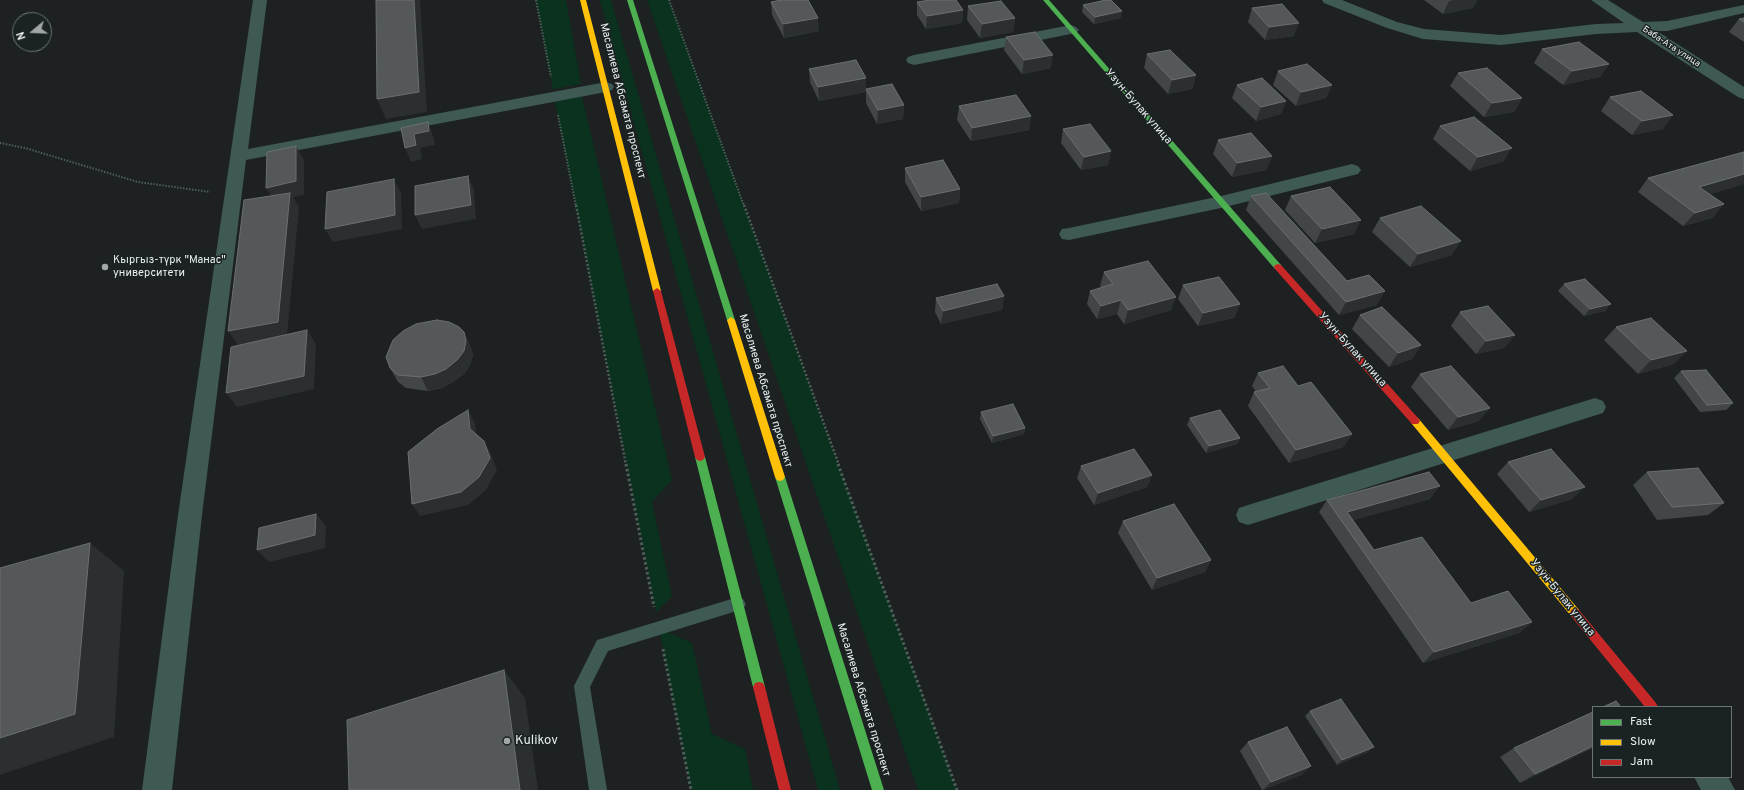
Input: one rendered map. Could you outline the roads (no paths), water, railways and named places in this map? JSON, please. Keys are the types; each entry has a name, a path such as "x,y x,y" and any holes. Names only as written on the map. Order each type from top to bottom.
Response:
{"main road":[{"name":"Масалиева Абсамата проспект","path":"584,0 785,790"},
{"name":"Масалиева Абсамата проспект","path":"630,0 878,790"},
{"name":"Узун-Булак улица","path":"1046,0 1221,202 1444,454 1651,706"}],"street":[{"path":"157,790 190,523 260,0"},
{"path":"1329,0 1392,25 1423,34 1501,40 1596,29 1667,26 1744,9"},
{"name":"Баба-Ата улица","path":"1598,0 1744,94"},
{"path":"914,60 1071,30"},
{"path":"238,156 606,87"},
{"path":"1069,234 1221,202 1352,170"},
{"path":"1248,514 1594,406"},
{"path":"1710,778 1720,790"}],"lane":[{"path":"598,790 582,686 603,645 738,604"}],"place":[{"name":"Кыргыз-түрк \"Манас\" университети","path":"105,267"},
{"name":"Kulikov","path":"507,741"}]}
